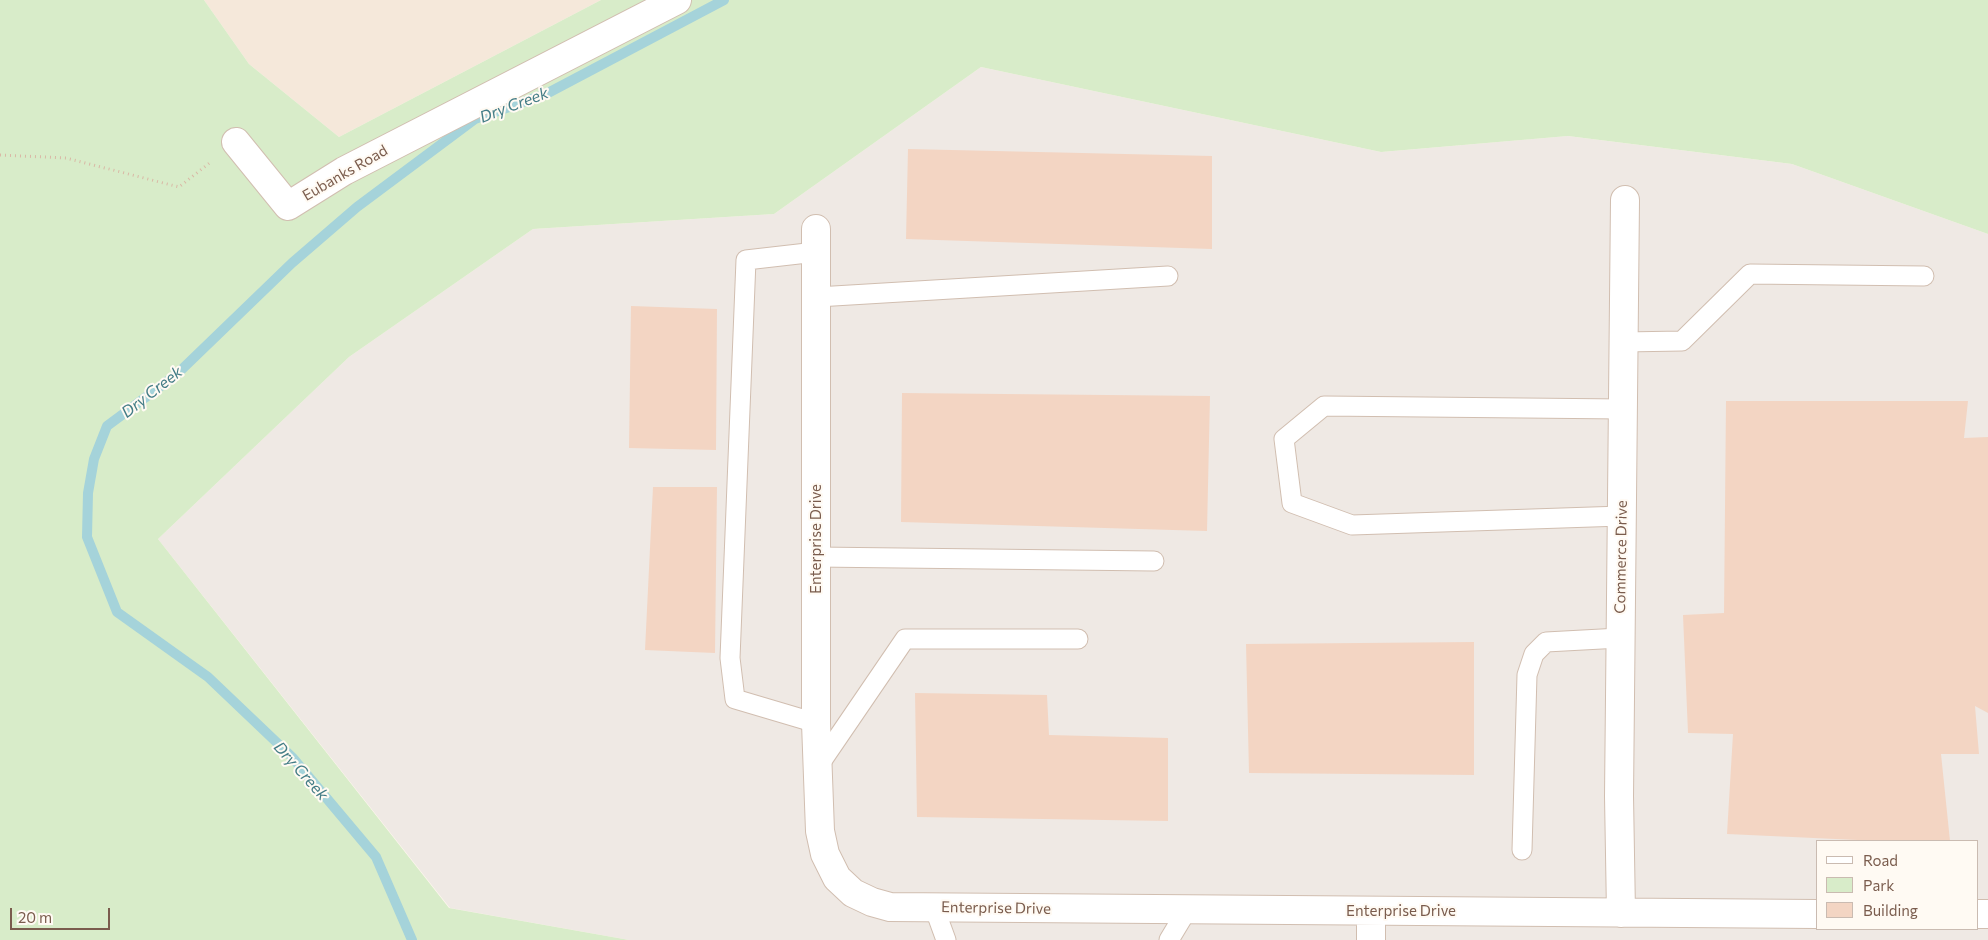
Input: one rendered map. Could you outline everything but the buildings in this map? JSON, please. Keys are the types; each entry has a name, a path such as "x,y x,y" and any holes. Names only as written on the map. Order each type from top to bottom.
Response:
{"street":[{"name":"Eubanks Road","path":"236,142 288,206 344,171 677,0"},
{"name":"Commerce Drive","path":"1620,913 1620,638 1625,200"},
{"name":"Enterprise Drive","path":"816,240 816,723 820,831 825,854 837,878 853,893 872,902 890,907 1816,914"},
{"path":"1371,911 1371,940"}],"lane":[{"path":"816,240 746,260 730,658 735,699 816,723"},
{"path":"1624,342 1682,341 1750,274 1924,276"},
{"path":"817,297 1168,276"},
{"path":"1622,516 1352,525 1292,503 1284,439 1324,406 1623,409"},
{"path":"816,557 1154,561"},
{"path":"817,768 904,638 1078,639"},
{"path":"1522,850 1527,675 1534,654 1546,642 1620,638"},
{"path":"934,907 946,940"},
{"path":"1169,940 1188,910"}],"path":[{"path":"0,155 66,158 178,187 236,142"}],"shaded area":[{"path":"204,0 601,0 339,137 249,64"},
{"path":"981,67 1381,152 1568,136 1792,164 1988,234 1988,940 629,940 450,908 158,539 349,357 533,229 774,214"}],"green space":[{"path":"0,0 204,0 249,64 339,137 601,0 1988,0 1988,234 1792,164 1568,136 1381,152 981,67 774,214 533,229 349,357 158,539 449,908 629,940 0,940"}],"waterway":[{"name":"Dry Creek","path":"412,940 376,857 292,757 208,677 117,612 87,537 88,493 94,459 107,426 177,374 292,263 357,207 475,119 546,94 724,0"}]}
